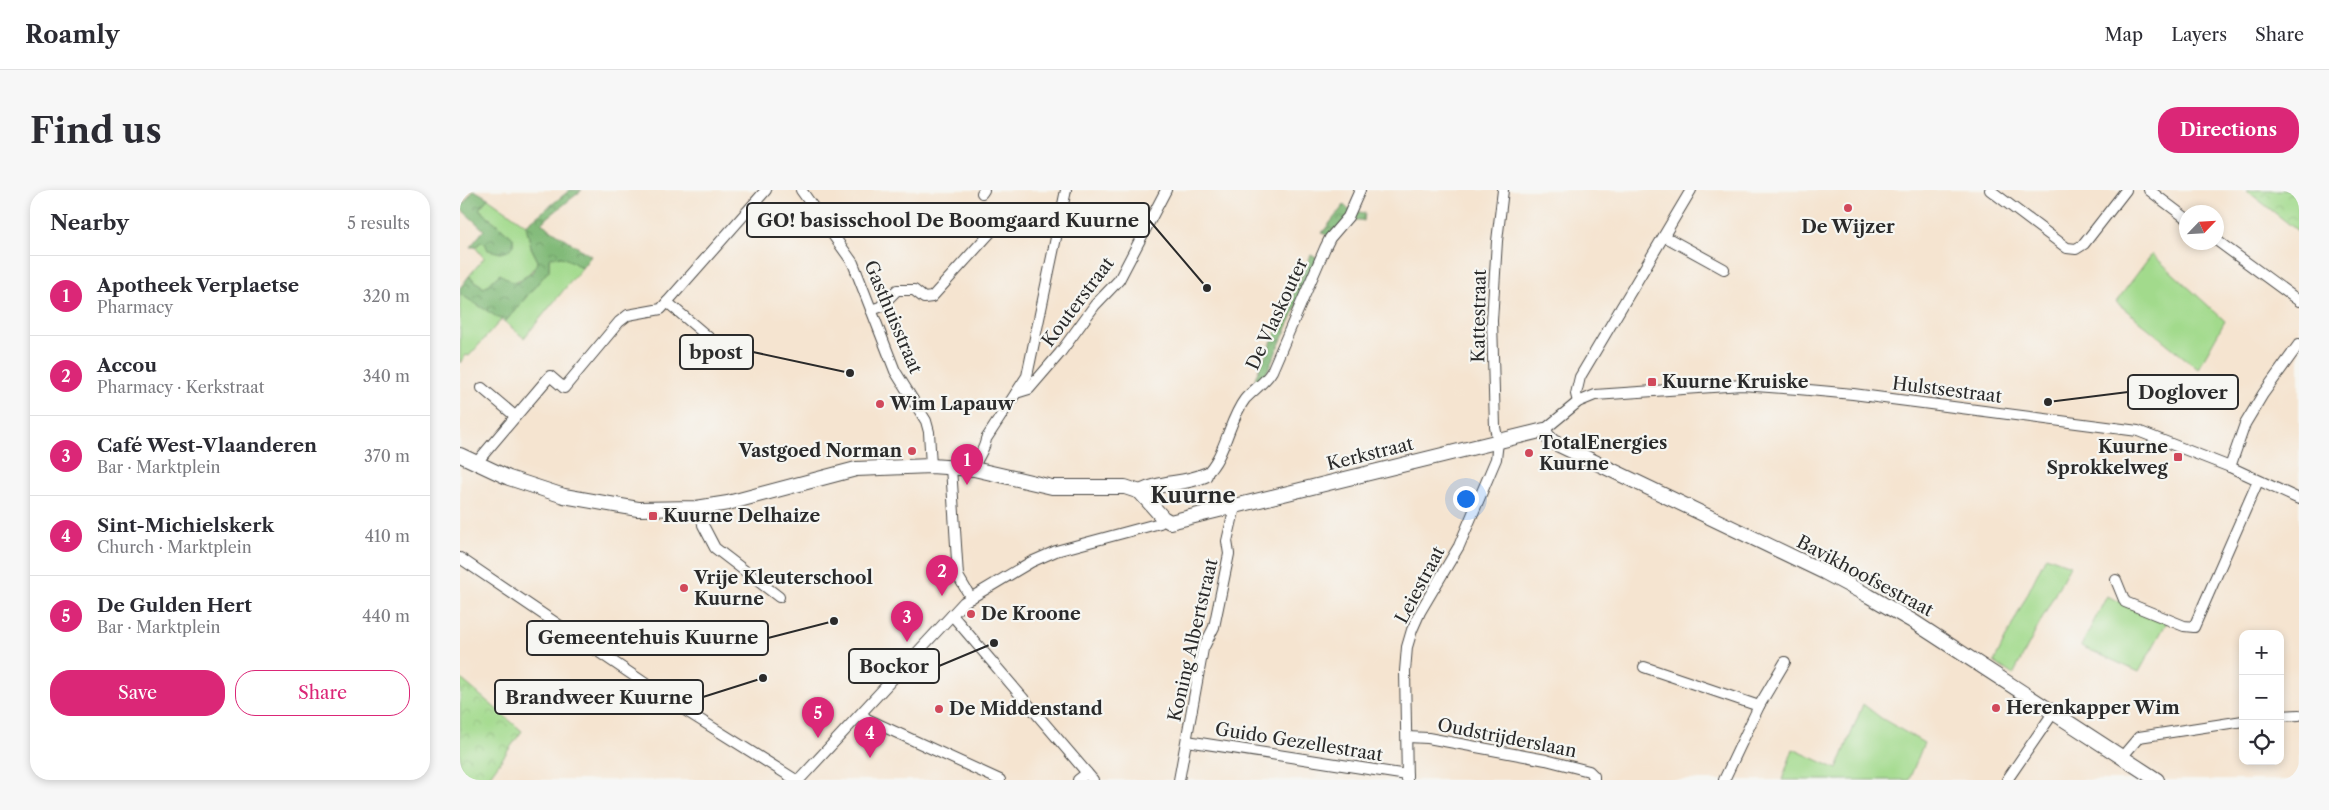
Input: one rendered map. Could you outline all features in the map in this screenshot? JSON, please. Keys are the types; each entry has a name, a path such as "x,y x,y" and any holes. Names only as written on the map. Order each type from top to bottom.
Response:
{"street":[{"path":"477,462 550,376 564,388 628,315 661,308 766,190"},
{"name":"Gasthuisstraat","path":"801,190 853,263 895,371 926,421 929,432 931,466"},
{"name":"Kouterstraat","path":"974,469 975,461 985,446 986,439 1027,376 1066,190"},
{"name":"Kouterstraat","path":"1016,393 1029,389 1060,353 1095,305 1119,280 1166,190"},
{"name":"De Vlaskouter","path":"1205,474 1214,461 1246,399 1264,383 1272,371 1325,248 1333,234 1348,217 1360,190"},
{"name":"Kattestraat","path":"1498,442 1495,427 1492,321 1497,241 1503,190"},
{"path":"1578,402 1576,394 1580,377 1691,190"},
{"path":"1990,190 2067,248 2076,249 2084,244 2126,190"},
{"path":"2149,190 2179,213"},
{"path":"871,310 880,307 897,290 914,290 924,298 932,297 998,223"},
{"path":"1664,236 1724,269"},
{"path":"2224,246 2299,302"},
{"path":"667,302 740,364"},
{"path":"2230,467 2245,424 2262,394 2299,344"},
{"name":"Hulstsestraat","path":"1578,402 1595,396 1742,386 1853,394 2138,431 2230,467 2299,499"},
{"path":"482,388 516,416"},
{"name":"Kerkstraat","path":"798,780 808,776 952,615 971,598 1031,562 1048,555 1160,523 1163,518 1170,522 1235,507 1544,430 1578,402"},
{"name":"Bavikhoofsestraat","path":"1544,430 1553,442 1824,572 1869,596 1929,632 2156,780"},
{"name":"Leiestraat","path":"1407,778 1405,671 1407,647 1412,630 1459,546 1496,459 1498,442"},
{"path":"460,455 536,487 564,496 638,509 702,507 778,491 813,479 856,469 931,466 974,469 1052,487 1125,487 1140,492 1163,518"},
{"path":"952,467 958,576 971,598"},
{"path":"1140,492 1162,484 1197,478 1205,474"},
{"path":"2116,580 2125,602 2184,626 2194,627 2258,480"},
{"path":"702,507 703,526 716,548 779,597"},
{"name":"Koning Albertstraat","path":"1179,780 1203,649 1214,627 1229,554 1227,541 1235,507"},
{"path":"460,558 675,704 798,780"},
{"path":"952,615 973,642 988,656 1090,776 1078,780"},
{"path":"1724,780 1759,706 1785,662"},
{"path":"1644,667 1759,706"},
{"path":"2007,780 2053,713"},
{"path":"862,714 867,719 1000,780"},
{"path":"2284,716 2299,715"},
{"path":"2122,758 2139,737 2239,722"},
{"name":"Oudstrijderslaan","path":"1407,737 1436,740 1546,760 1589,771 1594,776 1594,780"},
{"name":"Guido Gezellestraat","path":"1187,741 1407,778"}],"green space":[{"path":"474,190 488,198 479,209 513,238 513,245 508,251 501,253 488,250 485,243 481,242 475,247 470,247 484,230 460,208"},
{"path":"570,190 582,190 541,223 591,256 582,268 562,257 549,259 549,270 505,322 460,294 460,288 469,276 484,288 500,274 512,282 519,282 533,271 538,261 531,247 526,225"},
{"path":"2246,190 2299,190 2299,232"},
{"path":"488,198 526,225 531,247 538,261 533,269 522,279 508,284 484,288 469,276 484,258 475,247 481,242 513,245 513,238 479,209"},
{"path":"1344,205 1349,210 1365,213 1364,221 1354,220 1350,222 1336,240 1322,233"},
{"path":"2152,254 2225,321 2198,369 2116,302"},
{"path":"1311,255 1318,259 1263,381 1255,378"},
{"path":"554,256 565,257 582,268 524,338 505,322 549,270 549,259"},
{"path":"460,294 502,319 469,356 466,355 460,363"},
{"path":"2046,556 2070,565 2013,675 1994,662"},
{"path":"2107,596 2167,622 2139,672 2081,646"},
{"path":"460,678 522,731 487,780 460,780"},
{"path":"1863,704 1881,718 1924,743 1909,780 1782,780 1793,749 1837,769"}],"place":[{"name":"De Wijzer","path":"1848,208"},
{"name":"GO! basisschool De Boomgaard Kuurne","path":"1207,288"},
{"name":"bpost","path":"850,373"},
{"name":"Kuurne Kruiske","path":"1652,382"},
{"name":"Doglover","path":"2048,402"},
{"name":"Wim Lapauw","path":"880,404"},
{"name":"Vastgoed Norman","path":"912,451"},
{"name":"TotalEnergies Kuurne","path":"1529,453"},
{"name":"Kuurne Sprokkelweg","path":"2178,457"},
{"name":"Apotheek Verplaetse","path":"967,485"},
{"name":"Kuurne Delhaize","path":"653,516"},
{"name":"Vrije Kleuterschool Kuurne","path":"684,588"},
{"name":"Accou","path":"942,596"},
{"name":"De Kroone","path":"971,614"},
{"name":"Gemeentehuis Kuurne","path":"834,621"},
{"name":"Café West-Vlaanderen","path":"907,642"},
{"name":"Bockor","path":"994,643"},
{"name":"Brandweer Kuurne","path":"763,678"},
{"name":"Herenkapper Wim","path":"1996,708"},
{"name":"De Middenstand","path":"939,709"},
{"name":"De Gulden Hert","path":"818,738"},
{"name":"Sint-Michielskerk","path":"870,758"}],"district":[{"name":"Kuurne","path":"1193,495"}]}
